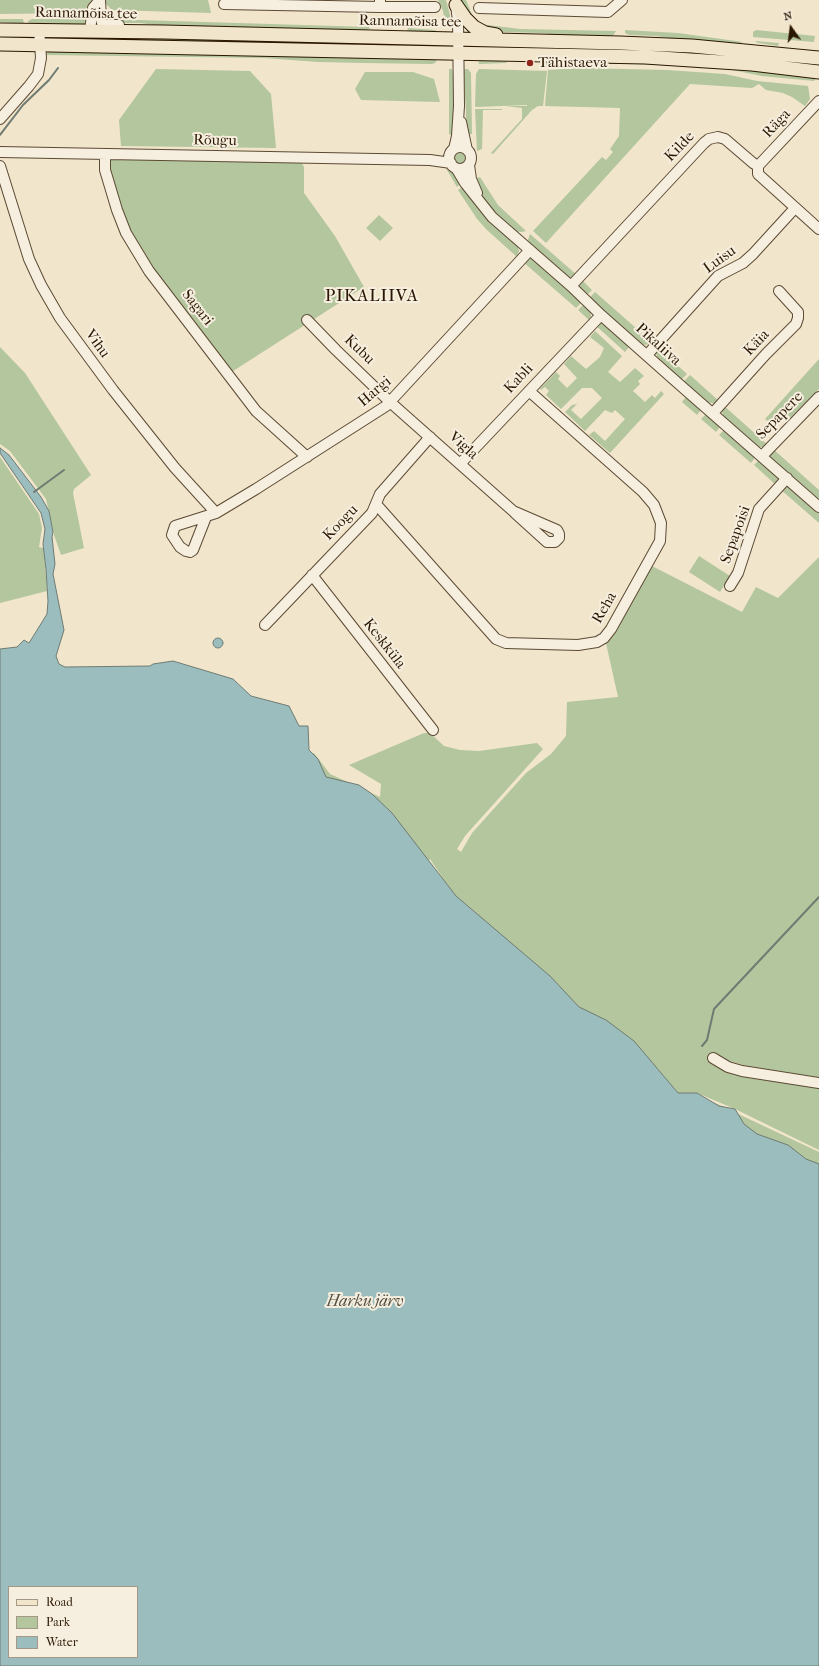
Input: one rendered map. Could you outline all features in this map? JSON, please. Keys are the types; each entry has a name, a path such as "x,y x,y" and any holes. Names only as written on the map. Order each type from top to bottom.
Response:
{"main road":[{"path":"455,2 465,18 480,31 492,34 511,35 519,40"},
{"name":"Rannamõisa tee","path":"0,30 90,30 620,43 692,46 819,58"},
{"path":"40,45 44,40 52,37 108,39 145,37 164,32"},
{"name":"Rannamõisa tee","path":"0,44 645,57 752,64 819,72"}],"street":[{"path":"90,30 93,8 100,0"},
{"path":"100,0 102,23 106,25 125,25 132,31"},
{"path":"479,8 608,12 622,0"},
{"name":"Pikaliiva","path":"455,2 458,20 458,106 457,136 453,159 464,183 492,217 819,506"},
{"path":"224,4 380,3 435,7"},
{"path":"0,119 35,79 40,65 39,29"},
{"name":"Räga","path":"758,166 815,112 819,101"},
{"name":"Pikaliiva","path":"458,106 467,150 471,156 469,165 471,179 481,202"},
{"name":"Kilde","path":"571,286 709,138 718,137 725,139 758,166 758,174 819,229"},
{"path":"467,150 461,148 453,159 463,169 469,165"},
{"name":"Rõugu","path":"0,152 430,160 453,159"},
{"name":"Sagari","path":"104,154 105,170 117,210 126,233 149,271 256,411 307,457"},
{"name":"Vihu","path":"0,166 29,259 41,285 60,318 113,390 175,468 216,513"},
{"name":"Luisu","path":"647,354 718,276 742,263 753,254 795,208"},
{"name":"Hargi","path":"206,517 216,513 307,457 390,402 530,250"},
{"name":"Käia","path":"713,413 766,354 796,324 798,312 779,291"},
{"name":"Kabli","path":"460,464 602,315"},
{"name":"Kubu","path":"307,320 390,402"},
{"name":"Reha","path":"376,504 496,638 506,643 578,645 597,642 604,638 611,629 660,541 661,523 654,505 643,492 529,391"},
{"name":"Sepapere","path":"762,456 819,397"},
{"name":"Vigla","path":"390,402 515,513"},
{"name":"Koogu","path":"265,625 372,513 380,494 430,437"},
{"name":"Sepapoisi","path":"730,586 738,574 759,510 787,478"},
{"name":"Keskküla","path":"312,576 433,730"},
{"path":"713,1058 728,1067 742,1071 819,1083"}],"green space":[{"path":"0,0 93,0 82,13 0,14"},
{"path":"105,0 208,0 211,13 112,10 104,2"},
{"path":"438,0 446,0 450,15 450,26 445,24 443,11"},
{"path":"459,0 466,0 475,22"},
{"path":"73,17 89,20 83,25 29,24 28,21 32,19"},
{"path":"0,19 23,19 24,24 0,22"},
{"path":"106,19 369,27 370,29 355,32 169,27 140,23 112,23"},
{"path":"480,24 520,29 616,31 612,37 576,37 541,33 500,32"},
{"path":"408,28 435,30 437,32 428,34 407,31"},
{"path":"625,30 678,33 743,42 737,44 690,41 656,36 629,35 625,33"},
{"path":"756,30 815,36 814,42 753,37 753,32"},
{"path":"191,37 403,42 404,45 376,48 114,41"},
{"path":"755,41 779,43 778,46 758,43"},
{"path":"50,51 437,57 437,60 432,64 318,62 264,58 45,55"},
{"path":"478,58 507,62 479,64"},
{"path":"562,59 686,64 817,77 814,81 762,76 727,69 673,65 572,63 544,65 544,62"},
{"path":"579,68 667,70 725,74 757,81 808,86 810,99 805,106 792,97 783,93 766,90 759,84 752,88 690,84 546,243 533,231 602,157 606,160 613,152 610,149 619,136 620,108 545,106 548,70"},
{"path":"156,69 250,71 271,94 276,148 121,146 119,120"},
{"path":"449,69 452,69 453,75 454,134 451,135 449,134"},
{"path":"463,69 468,69 471,73 472,134 466,134"},
{"path":"479,69 547,71 543,106 538,106 532,110 493,154 491,153 522,119 522,108 506,106 527,105 476,107 476,74"},
{"path":"365,72 413,72 434,79 440,102 361,100 355,89"},
{"path":"475,109 502,109 483,110 482,149 477,151"},
{"path":"460,152 464,154 466,158 464,162 460,164 456,162 454,158 456,154"},
{"path":"112,157 301,161 304,167 304,193 335,236 364,287 230,373 138,248 121,212 108,163"},
{"path":"444,165 448,166 462,183 457,187"},
{"path":"480,177 498,205 526,231 514,231 498,216 485,200 474,179"},
{"path":"464,186 518,247 519,251 517,257 477,219 458,190"},
{"path":"379,215 393,228 380,241 366,228"},
{"path":"530,234 578,276 573,278 566,277 530,245 528,240"},
{"path":"530,258 582,302 576,308 522,261"},
{"path":"581,279 592,290 586,296 581,292 579,287"},
{"path":"595,292 653,343 645,345 640,343 589,298"},
{"path":"584,304 590,309 590,321 578,310"},
{"path":"602,321 629,344 629,347 625,352 594,324"},
{"path":"595,331 622,356 608,372 620,382 635,368 644,376 638,381 640,384 633,391 645,402 652,395 655,398 661,391 664,394 610,453 589,435 594,431 605,441 625,419 615,410 612,413 605,410 585,431 565,412 572,405 577,404 571,410 581,419 602,398 592,388 582,388 561,409 546,395 549,391 545,387 541,390 540,389 556,372 560,376 558,379 567,388 577,378 564,364 571,356 586,369 600,357 604,348 590,337"},
{"path":"656,346 687,374 681,380 658,359 655,350"},
{"path":"0,347 25,373 91,475 74,489 73,493 84,548 61,555 54,535 46,499 10,451 0,444"},
{"path":"819,359 819,389 791,417 772,424 765,419"},
{"path":"690,375 719,401 716,404 707,402 683,382"},
{"path":"685,398 688,398 701,410 697,415 682,402"},
{"path":"723,405 768,445 766,447 757,447 723,416"},
{"path":"706,414 720,427 716,432 701,419"},
{"path":"724,430 754,454 754,459 751,463 719,435"},
{"path":"772,448 819,490 819,502 772,461 769,454"},
{"path":"0,457 39,514 42,528 39,547 43,548 44,551 47,591 0,603"},
{"path":"758,461 761,461 781,479 777,486 754,465"},
{"path":"788,485 819,512 819,523 780,489"},
{"path":"699,556 730,576 720,592 689,572"},
{"path":"819,557 819,1078 750,1067 719,1058 715,1064 819,1085 819,1150 735,1109 697,1093 678,1093 648,1058 621,1034 511,964 431,865 444,880 430,859 424,866 342,811 308,755 314,753 330,774 380,797 381,784 349,765 424,733 430,733 444,746 460,750 479,751 537,743 543,749 465,836 457,849 461,852 472,833 526,773 551,754 566,736 567,702 618,697 606,643 652,566 742,612 756,587 778,598"},
{"path":"698,1095 819,1152 819,1186 697,1116 676,1096"}],"water":[{"name":"Harku järv","path":"0,448 9,455 41,497 49,511 53,532 52,537 55,564 53,574 64,630 56,656 59,664 65,667 150,666 153,664 173,661 233,679 251,696 289,706 299,726 308,726 309,750 318,759 326,777 359,785 372,794 392,813 456,896 550,976 579,1007 606,1020 634,1041 678,1093 697,1093 719,1106 735,1109 744,1124 757,1134 788,1145 806,1159 819,1164 819,1666 0,1666 0,649 17,647 24,640 29,643 47,614 48,601 43,544 45,529 41,513 0,453"},
{"path":"216,638 220,638 222,639 222,647 216,648 213,645 213,641"}],"waterway":[{"path":"0,135 23,105 49,80 58,68"},
{"path":"34,492 64,470"},
{"path":"702,1046 707,1040 714,1009 819,897"}],"place":[{"name":"Tähistaeva","path":"530,63"}],"district":[{"name":"PIKALIIVA","path":"372,297"}]}
